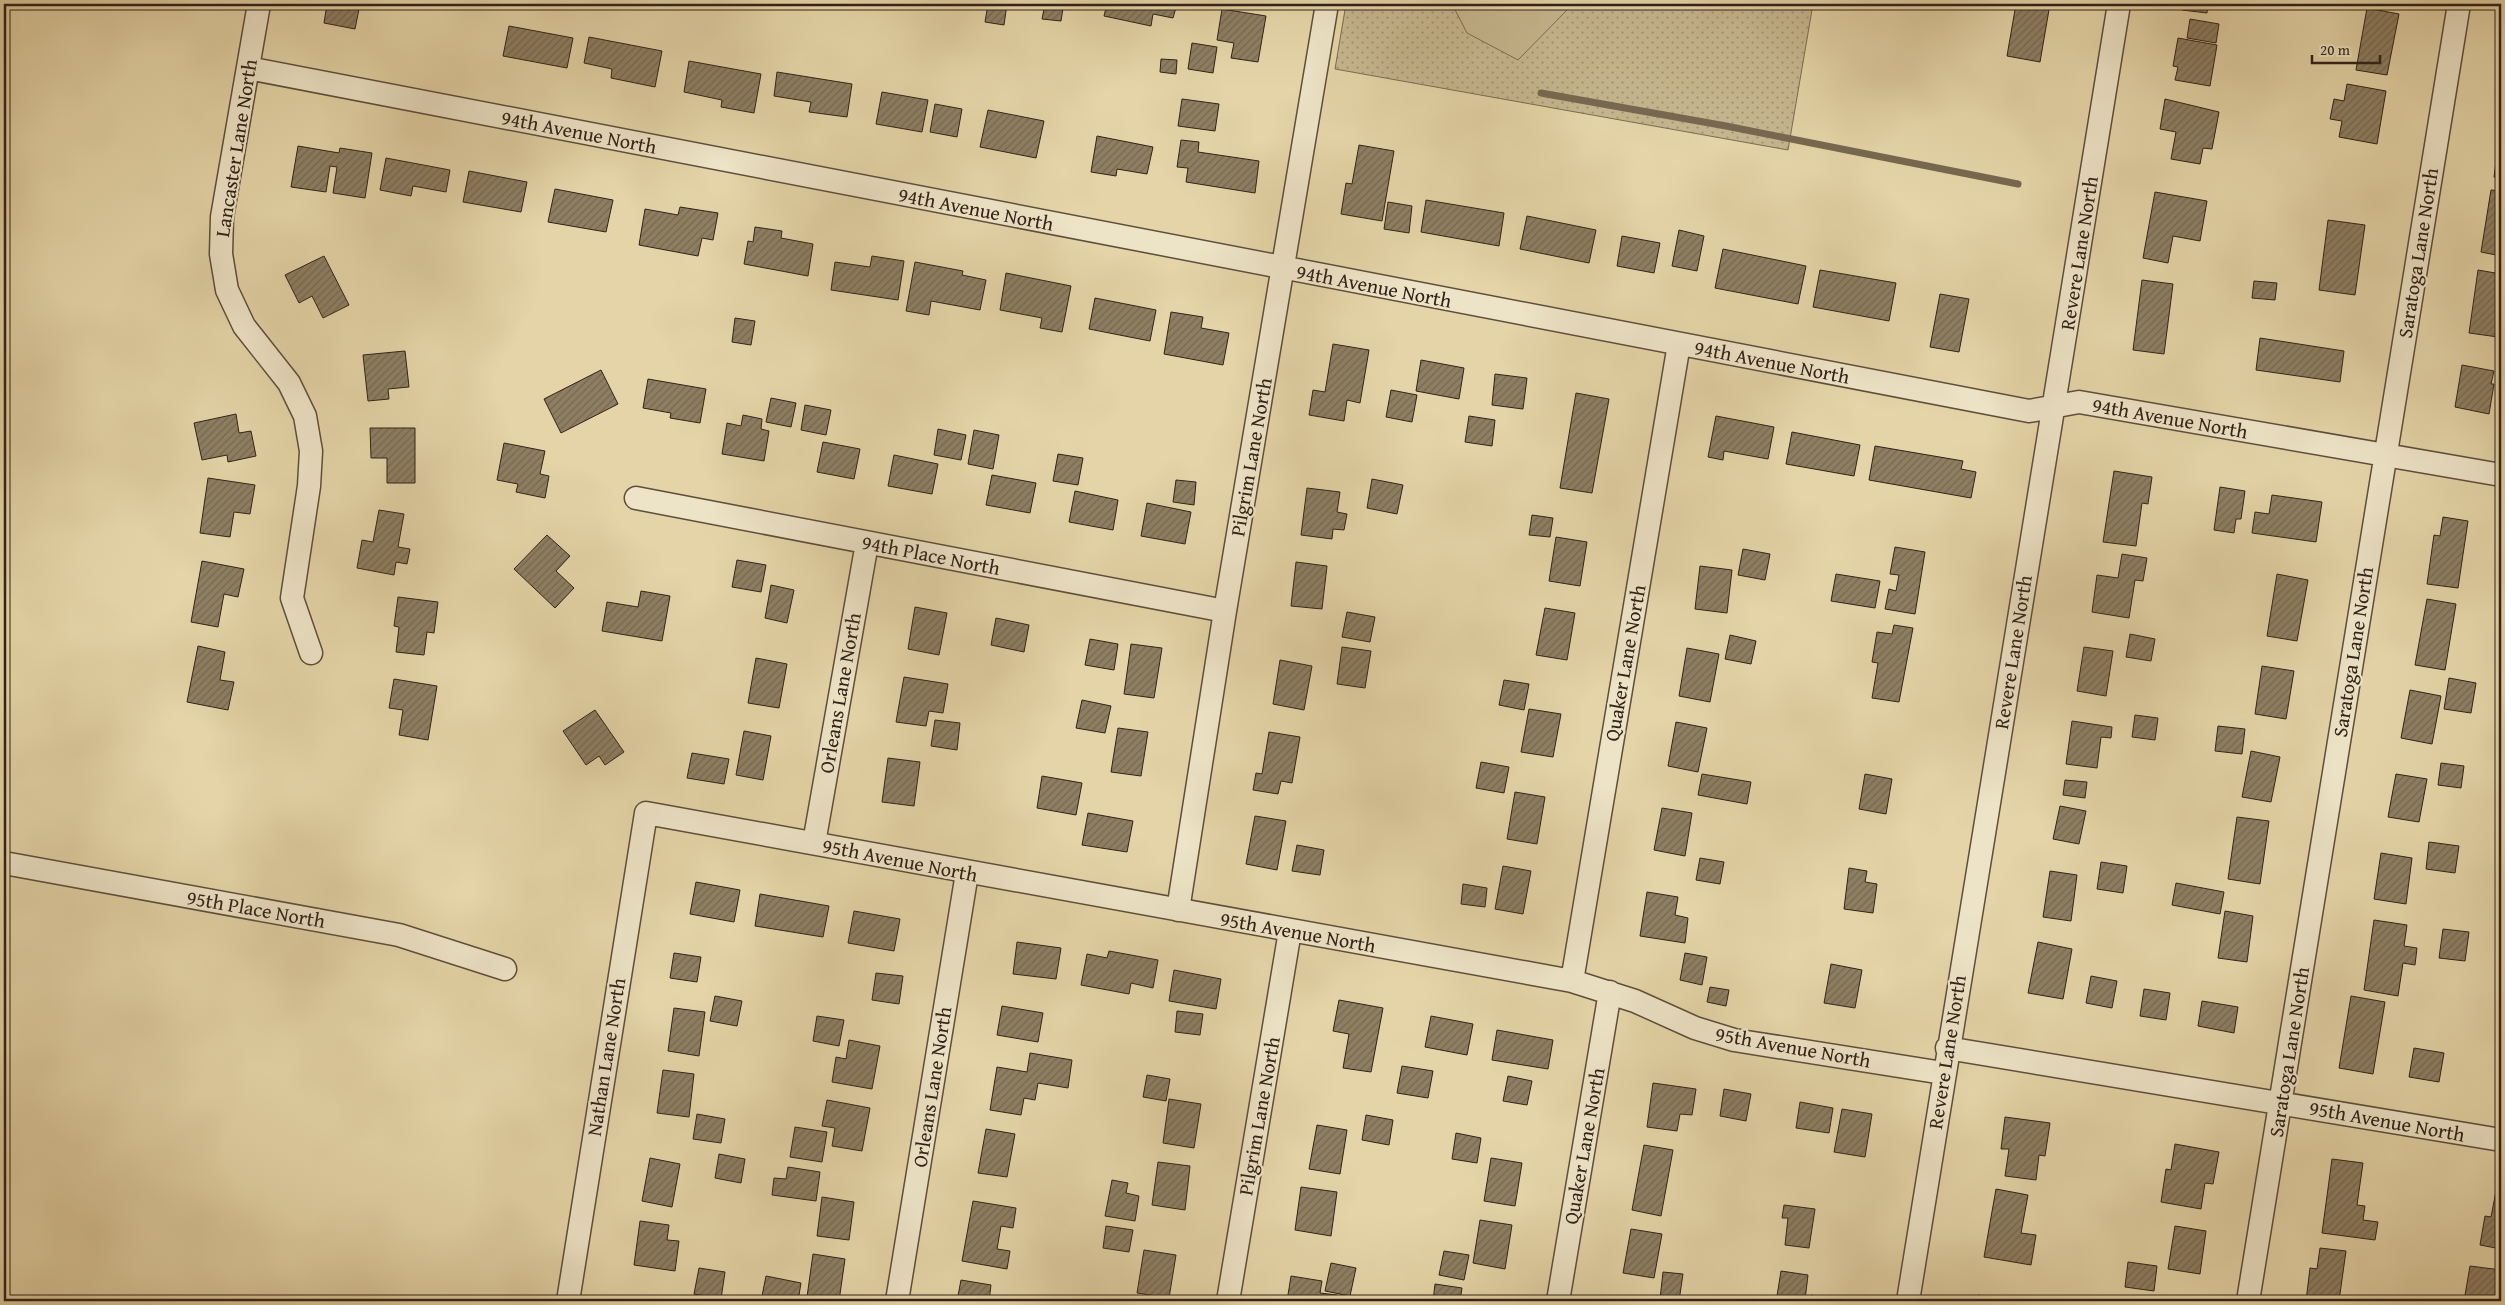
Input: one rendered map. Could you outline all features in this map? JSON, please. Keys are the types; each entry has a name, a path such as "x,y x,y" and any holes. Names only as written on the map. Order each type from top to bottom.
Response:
{"street":[{"name":"Lancaster Lane North","path":"259,4 222,217 221,254 227,290 244,326 289,383 305,416 311,451 309,486 292,598 311,653"},
{"name":"Pilgrim Lane North","path":"1178,910 1225,611 1327,4"},
{"name":"Revere Lane North","path":"1908,1301 1947,1048 2120,4"},
{"name":"Saratoga Lane North","path":"2248,1301 2459,4"},
{"name":"94th Avenue North","path":"248,68 2029,411 2080,402 2501,475"},
{"name":"Quaker Lane North","path":"1572,981 1678,344"},
{"name":"94th Place North","path":"636,498 1225,611"},
{"name":"Orleans Lane North","path":"814,843 867,543"},
{"name":"95th Avenue North","path":"646,813 967,873 1572,981 1610,992 1695,1028 1734,1040 1943,1073"},
{"name":"Nathan Lane North","path":"568,1301 646,813"},
{"name":"95th Place North","path":"4,863 399,935 505,969"},
{"name":"Orleans Lane North","path":"897,1301 967,873"},
{"name":"Pilgrim Lane North","path":"1228,1301 1290,931"},
{"name":"Quaker Lane North","path":"1558,1301 1610,992"},
{"name":"95th Avenue North","path":"1947,1048 2501,1140"}],"shaded area":[{"path":"1346,4 1813,4 1788,150 1335,69"},
{"path":"1452,4 1569,4 1568,9 1518,60 1467,33"}],"building":[{"path":"327,4 360,4 355,29 324,23"},
{"path":"988,4 1007,4 1004,25 985,22"},
{"path":"1045,4 1073,4 1072,9 1063,8 1061,21 1042,19"},
{"path":"1107,4 1177,4 1173,18 1153,14 1151,26 1104,16"},
{"path":"2016,4 2050,4 2040,62 2007,56"},
{"path":"2183,4 2208,4 2207,13 2182,10"},
{"path":"2367,8 2399,14 2387,75 2356,70"},
{"path":"1222,9 1266,16 1258,62 1231,58 1234,43 1217,40"},
{"path":"2190,19 2219,24 2216,43 2187,38"},
{"path":"509,26 573,38 567,68 503,56"},
{"path":"589,37 662,51 655,87 611,78 612,69 584,63"},
{"path":"2178,38 2217,45 2210,86 2175,80 2178,67 2173,66"},
{"path":"1192,43 1217,47 1213,73 1188,69"},
{"path":"1161,59 1177,60 1176,74 1160,72"},
{"path":"689,61 761,74 754,113 721,107 722,100 684,92"},
{"path":"777,72 852,84 847,117 809,112 811,102 774,96"},
{"path":"2347,84 2386,91 2377,144 2339,137 2342,121 2330,119 2334,99 2344,101"},
{"path":"882,92 928,100 922,132 876,124"},
{"path":"1182,99 1219,104 1215,131 1178,126"},
{"path":"2165,99 2219,112 2212,149 2203,148 2200,164 2171,159 2176,132 2160,129"},
{"path":"935,104 962,109 957,137 930,132"},
{"path":"988,110 1044,121 1036,158 980,147"},
{"path":"2501,124 2501,178 2494,177"},
{"path":"1097,136 1153,147 1147,174 1117,169 1116,176 1091,172"},
{"path":"1181,140 1199,142 1198,152 1259,161 1255,193 1186,182 1188,168 1177,167"},
{"path":"1359,145 1394,151 1382,221 1341,214 1346,183 1352,184"},
{"path":"298,146 339,153 340,148 372,153 365,198 333,193 337,167 330,166 326,192 291,187"},
{"path":"386,158 450,170 446,192 413,186 411,196 380,190"},
{"path":"469,171 527,182 521,212 463,202"},
{"path":"555,189 613,200 606,232 548,222"},
{"path":"2491,190 2501,191 2501,256 2481,252"},
{"path":"2155,192 2207,201 2200,241 2173,236 2168,263 2143,258"},
{"path":"1426,200 1504,213 1499,246 1421,232"},
{"path":"1388,202 1412,206 1409,233 1384,229"},
{"path":"680,207 718,213 713,240 702,238 698,256 639,245 645,209 678,215"},
{"path":"1527,216 1596,230 1589,263 1520,249"},
{"path":"2328,220 2365,225 2355,295 2319,290"},
{"path":"755,227 782,231 781,238 813,244 808,276 744,264 748,241 753,242"},
{"path":"1679,230 1704,236 1697,271 1672,266"},
{"path":"1622,236 1660,243 1654,273 1617,266"},
{"path":"1723,249 1806,266 1798,304 1715,288"},
{"path":"324,256 349,305 323,318 312,296 299,303 285,275"},
{"path":"872,256 904,261 898,300 831,290 835,262 870,267"},
{"path":"915,262 963,271 962,275 986,280 980,310 931,301 929,315 906,311"},
{"path":"1820,270 1896,283 1889,321 1813,307"},
{"path":"2478,270 2501,274 2501,313 2498,337 2469,333"},
{"path":"1006,273 1071,286 1062,332 1040,328 1042,318 1000,310"},
{"path":"2142,280 2173,284 2164,354 2133,350"},
{"path":"2254,281 2277,283 2275,300 2252,298"},
{"path":"1940,294 1969,299 1959,352 1930,347"},
{"path":"1095,298 1156,310 1150,341 1089,329"},
{"path":"1171,312 1203,317 1201,328 1229,333 1223,365 1164,354"},
{"path":"735,318 755,321 751,345 732,342"},
{"path":"2260,338 2344,351 2340,382 2256,370"},
{"path":"1333,344 1369,350 1360,403 1347,400 1344,421 1309,415 1313,390 1325,392"},
{"path":"405,351 409,387 388,389 389,399 368,401 363,355"},
{"path":"1421,360 1464,368 1459,399 1416,391"},
{"path":"2462,365 2494,371 2491,384 2494,384 2489,414 2455,407"},
{"path":"601,370 618,404 561,433 544,399"},
{"path":"1495,374 1527,378 1523,409 1492,405"},
{"path":"648,379 706,389 700,423 670,418 671,413 643,408"},
{"path":"1391,390 1417,395 1412,422 1386,417"},
{"path":"1576,393 1609,399 1592,493 1560,488"},
{"path":"771,398 796,403 791,427 766,422"},
{"path":"805,405 831,410 826,435 801,430"},
{"path":"236,414 239,433 251,431 256,456 228,462 227,455 202,460 194,423"},
{"path":"743,415 762,419 761,429 769,431 764,461 722,454 727,423 741,426"},
{"path":"1469,416 1495,420 1492,446 1465,442"},
{"path":"1716,416 1774,427 1768,459 1724,451 1723,460 1708,457"},
{"path":"370,428 415,428 415,483 387,483 387,458 371,458"},
{"path":"938,429 966,435 961,460 934,455"},
{"path":"974,430 999,435 993,469 968,464"},
{"path":"1792,432 1860,445 1854,476 1786,464"},
{"path":"823,442 860,449 854,479 817,472"},
{"path":"504,443 545,451 540,474 549,476 545,498 516,492 518,484 497,480"},
{"path":"1875,446 1963,461 1961,469 1976,472 1971,498 1869,480"},
{"path":"1058,454 1083,458 1078,485 1053,481"},
{"path":"894,455 938,464 932,494 888,486"},
{"path":"2114,471 2152,477 2148,504 2142,503 2136,546 2103,542"},
{"path":"992,475 1036,483 1030,513 986,505"},
{"path":"208,478 255,485 250,514 234,512 230,537 200,533"},
{"path":"1372,479 1403,485 1397,514 1367,508"},
{"path":"1176,480 1196,482 1194,505 1173,502"},
{"path":"2220,487 2245,491 2241,519 2236,519 2234,533 2214,530"},
{"path":"1307,488 1340,492 1337,512 1347,514 1344,530 1333,529 1332,539 1301,535"},
{"path":"1075,491 1118,500 1113,530 1069,522"},
{"path":"2272,495 2322,502 2316,542 2252,533 2255,512 2269,514"},
{"path":"1147,503 1191,512 1185,544 1141,536"},
{"path":"379,510 404,514 398,547 410,549 407,564 396,562 394,575 357,568 362,540 373,542"},
{"path":"1532,515 1553,518 1550,537 1529,535"},
{"path":"2443,517 2468,521 2458,588 2427,584 2434,535 2440,536"},
{"path":"547,535 570,556 556,571 574,588 555,608 514,569"},
{"path":"1556,537 1587,542 1580,586 1549,581"},
{"path":"1895,547 1925,552 1915,614 1885,609 1889,589 1896,591 1899,575 1890,574"},
{"path":"1743,549 1770,554 1765,580 1738,575"},
{"path":"2122,554 2147,558 2143,581 2135,580 2129,618 2092,612 2097,575 2118,578"},
{"path":"737,560 766,565 761,592 732,587"},
{"path":"202,561 244,569 238,597 224,594 218,627 191,622"},
{"path":"1296,562 1327,566 1322,609 1291,606"},
{"path":"1700,566 1732,570 1727,613 1695,609"},
{"path":"1836,574 1880,581 1875,608 1831,601"},
{"path":"2277,574 2308,580 2297,641 2267,636"},
{"path":"771,585 794,590 787,623 765,618"},
{"path":"641,591 670,596 662,641 602,631 607,602 638,607"},
{"path":"398,597 438,602 434,633 427,632 424,655 396,652 399,627 394,626"},
{"path":"2427,599 2456,604 2445,670 2415,665"},
{"path":"915,607 947,613 939,655 908,649"},
{"path":"1545,608 1575,613 1567,660 1536,655"},
{"path":"1347,612 1375,617 1370,642 1342,637"},
{"path":"996,618 1029,625 1024,652 991,645"},
{"path":"1894,625 1913,628 1899,702 1872,698 1878,663 1872,662 1877,632 1892,634"},
{"path":"2130,634 2155,639 2151,661 2126,657"},
{"path":"1730,635 1756,641 1751,664 1725,659"},
{"path":"1090,639 1118,644 1114,670 1085,665"},
{"path":"1131,644 1162,648 1154,698 1124,694"},
{"path":"198,646 225,652 220,680 234,682 228,710 187,702"},
{"path":"1342,647 1371,651 1365,688 1337,684"},
{"path":"2084,647 2113,651 2106,696 2077,691"},
{"path":"1687,648 1719,654 1710,702 1679,696"},
{"path":"756,658 787,664 779,708 748,703"},
{"path":"1280,660 1312,666 1304,710 1273,704"},
{"path":"2262,666 2294,671 2286,719 2255,714"},
{"path":"904,677 948,684 943,713 929,711 926,726 896,722"},
{"path":"2449,678 2476,683 2471,713 2444,709"},
{"path":"394,679 437,686 428,740 399,735 403,710 389,708"},
{"path":"1504,680 1529,684 1524,710 1499,705"},
{"path":"2410,690 2441,696 2432,744 2401,738"},
{"path":"1082,700 1111,706 1105,733 1076,728"},
{"path":"1529,709 1561,714 1553,757 1521,752"},
{"path":"595,710 624,752 605,765 599,756 586,765 563,731"},
{"path":"2135,715 2158,718 2155,740 2132,737"},
{"path":"935,720 960,723 957,750 931,746"},
{"path":"2072,721 2112,727 2111,738 2101,737 2097,768 2066,764"},
{"path":"1676,722 1707,728 1698,772 1668,766"},
{"path":"2218,726 2245,729 2242,754 2215,751"},
{"path":"1118,728 1148,732 1141,776 1111,772"},
{"path":"744,731 771,736 763,780 736,775"},
{"path":"1269,732 1300,737 1292,783 1281,781 1278,794 1253,790 1256,773 1262,774"},
{"path":"2251,751 2280,757 2271,802 2242,797"},
{"path":"692,753 729,759 724,784 687,778"},
{"path":"888,758 920,762 914,806 882,802"},
{"path":"1481,762 1509,767 1504,793 1476,788"},
{"path":"2441,763 2464,766 2461,788 2438,785"},
{"path":"1702,774 1751,782 1747,804 1698,795"},
{"path":"1865,774 1892,779 1886,814 1859,809"},
{"path":"2396,774 2427,779 2419,822 2388,817"},
{"path":"1042,776 1082,783 1076,815 1037,808"},
{"path":"2065,780 2087,782 2085,798 2063,795"},
{"path":"1515,792 1545,797 1537,844 1507,839"},
{"path":"2060,806 2086,811 2079,844 2053,839"},
{"path":"1662,808 1692,813 1685,856 1654,850"},
{"path":"1088,813 1133,821 1127,852 1082,845"},
{"path":"1255,816 1286,821 1277,870 1246,864"},
{"path":"2237,817 2269,821 2260,884 2228,879"},
{"path":"2429,842 2459,846 2455,873 2426,869"},
{"path":"1297,845 1324,850 1320,875 1292,871"},
{"path":"2381,853 2412,858 2406,904 2374,899"},
{"path":"1700,858 1724,862 1720,884 1696,880"},
{"path":"2101,862 2127,866 2123,893 2097,889"},
{"path":"1503,866 1531,871 1523,914 1495,909"},
{"path":"1849,868 1867,871 1865,882 1877,884 1873,913 1844,909"},
{"path":"2050,871 2077,875 2071,921 2043,917"},
{"path":"696,882 740,890 734,922 690,914"},
{"path":"2176,883 2224,892 2220,914 2172,905"},
{"path":"1463,884 1487,888 1485,907 1461,904"},
{"path":"1647,892 1678,897 1675,915 1688,918 1685,943 1640,936"},
{"path":"760,894 829,906 823,937 755,926"},
{"path":"854,911 900,919 894,951 848,943"},
{"path":"2225,911 2253,916 2247,962 2218,958"},
{"path":"2374,920 2407,925 2404,946 2417,948 2415,965 2403,963 2398,996 2364,990"},
{"path":"2443,929 2469,932 2465,961 2439,958"},
{"path":"1017,942 1061,948 1056,979 1013,974"},
{"path":"2038,942 2072,949 2063,999 2028,993"},
{"path":"1109,951 1158,960 1153,988 1131,983 1129,994 1081,985 1087,954 1107,958"},
{"path":"674,953 701,957 697,982 670,978"},
{"path":"1685,953 1707,957 1702,985 1680,980"},
{"path":"1831,964 1862,970 1855,1008 1824,1003"},
{"path":"1174,970 1221,979 1216,1009 1169,1001"},
{"path":"876,973 903,976 899,1004 872,1000"},
{"path":"2091,976 2117,981 2112,1008 2086,1003"},
{"path":"1710,987 1729,990 1726,1006 1707,1002"},
{"path":"2144,989 2170,993 2166,1020 2140,1016"},
{"path":"715,996 742,1001 737,1026 710,1021"},
{"path":"2351,996 2385,1002 2373,1074 2339,1068"},
{"path":"1339,1000 1383,1008 1371,1072 1343,1068 1349,1034 1333,1031"},
{"path":"2202,1001 2238,1007 2234,1033 2198,1026"},
{"path":"1002,1006 1043,1013 1038,1042 997,1035"},
{"path":"674,1008 705,1012 699,1056 668,1051"},
{"path":"1177,1011 1203,1014 1200,1035 1175,1032"},
{"path":"817,1016 844,1020 839,1046 813,1041"},
{"path":"1431,1016 1473,1024 1467,1055 1425,1047"},
{"path":"1497,1030 1553,1040 1548,1069 1492,1060"},
{"path":"849,1040 880,1046 872,1089 832,1082 836,1057 846,1059"},
{"path":"2414,1048 2444,1053 2439,1082 2409,1077"},
{"path":"1030,1053 1072,1060 1068,1088 1038,1083 1035,1100 1024,1098 1021,1115 990,1110 997,1067 1027,1072"},
{"path":"1402,1066 1433,1071 1428,1098 1397,1093"},
{"path":"663,1070 694,1074 689,1117 657,1113"},
{"path":"1147,1075 1170,1079 1166,1101 1143,1097"},
{"path":"1508,1076 1532,1081 1527,1105 1503,1101"},
{"path":"1653,1083 1696,1089 1692,1115 1680,1114 1677,1131 1647,1127"},
{"path":"1724,1089 1751,1094 1746,1121 1720,1116"},
{"path":"1169,1099 1201,1104 1194,1148 1163,1143"},
{"path":"827,1100 870,1108 862,1151 832,1146 835,1128 822,1126"},
{"path":"1800,1102 1833,1108 1829,1133 1796,1128"},
{"path":"1842,1109 1872,1114 1865,1157 1834,1152"},
{"path":"697,1114 725,1119 721,1143 693,1139"},
{"path":"1366,1115 1393,1120 1389,1145 1362,1140"},
{"path":"2005,1117 2050,1123 2045,1156 2039,1155 2036,1180 2005,1176 2009,1149 2001,1149"},
{"path":"1317,1125 1347,1130 1340,1174 1309,1169"},
{"path":"795,1127 827,1132 822,1162 790,1157"},
{"path":"986,1129 1015,1134 1007,1177 978,1173"},
{"path":"1456,1133 1481,1138 1477,1163 1452,1159"},
{"path":"2175,1144 2219,1152 2213,1184 2205,1183 2201,1209 2161,1202 2166,1169 2171,1170"},
{"path":"1644,1145 1673,1150 1661,1216 1632,1210"},
{"path":"719,1154 745,1159 741,1183 715,1178"},
{"path":"650,1158 680,1164 672,1207 642,1201"},
{"path":"1491,1158 1522,1163 1515,1206 1484,1201"},
{"path":"2332,1159 2363,1163 2357,1205 2365,1206 2363,1220 2378,1222 2375,1240 2322,1233"},
{"path":"1158,1162 1190,1166 1185,1210 1152,1205"},
{"path":"788,1167 820,1172 816,1201 772,1195 774,1178 786,1179"},
{"path":"1112,1180 1128,1183 1126,1193 1139,1196 1135,1221 1105,1216"},
{"path":"1301,1187 1337,1192 1331,1236 1295,1230"},
{"path":"1996,1189 2028,1195 2021,1233 2036,1235 2031,1265 1984,1257"},
{"path":"2496,1191 2501,1192 2501,1249 2480,1245 2485,1216 2491,1217"},
{"path":"822,1197 854,1202 849,1240 817,1236"},
{"path":"973,1201 1016,1208 1013,1228 1001,1226 997,1249 1010,1251 1007,1269 962,1261"},
{"path":"1784,1205 1815,1209 1809,1248 1785,1245 1788,1218 1782,1218"},
{"path":"1480,1220 1512,1225 1505,1269 1473,1263"},
{"path":"640,1221 669,1225 667,1240 679,1241 675,1271 634,1265"},
{"path":"1106,1226 1133,1230 1129,1252 1103,1248"},
{"path":"2175,1226 2206,1231 2200,1274 2168,1269"},
{"path":"1631,1229 1662,1234 1654,1278 1623,1273"},
{"path":"2320,1248 2346,1251 2339,1301 2306,1301 2310,1268 2317,1269"},
{"path":"1144,1250 1176,1255 1169,1298 1137,1293"},
{"path":"1444,1251 1469,1255 1464,1280 1439,1275"},
{"path":"813,1254 845,1259 839,1301 807,1297"},
{"path":"2128,1262 2157,1266 2154,1291 2125,1287"},
{"path":"1331,1263 1356,1268 1350,1296 1325,1291"},
{"path":"2470,1266 2501,1270 2501,1299 2498,1298 2497,1301 2464,1301"},
{"path":"699,1268 725,1272 721,1299 694,1294"},
{"path":"1781,1271 1808,1275 1805,1300 1777,1296"},
{"path":"1663,1272 1683,1274 1679,1301 1660,1299"},
{"path":"766,1276 801,1283 798,1301 761,1301"},
{"path":"1291,1276 1322,1281 1320,1293 1337,1295 1336,1301 1287,1301"},
{"path":"961,1280 991,1285 989,1301 957,1301"},
{"path":"1435,1284 1462,1288 1460,1301 1433,1301"},
{"path":"1811,1295 1842,1301 1810,1301"},
{"path":"1978,1295 2017,1301 1976,1301"}],"waterway":[{"path":"1541,93 1726,126 2018,184"}]}
